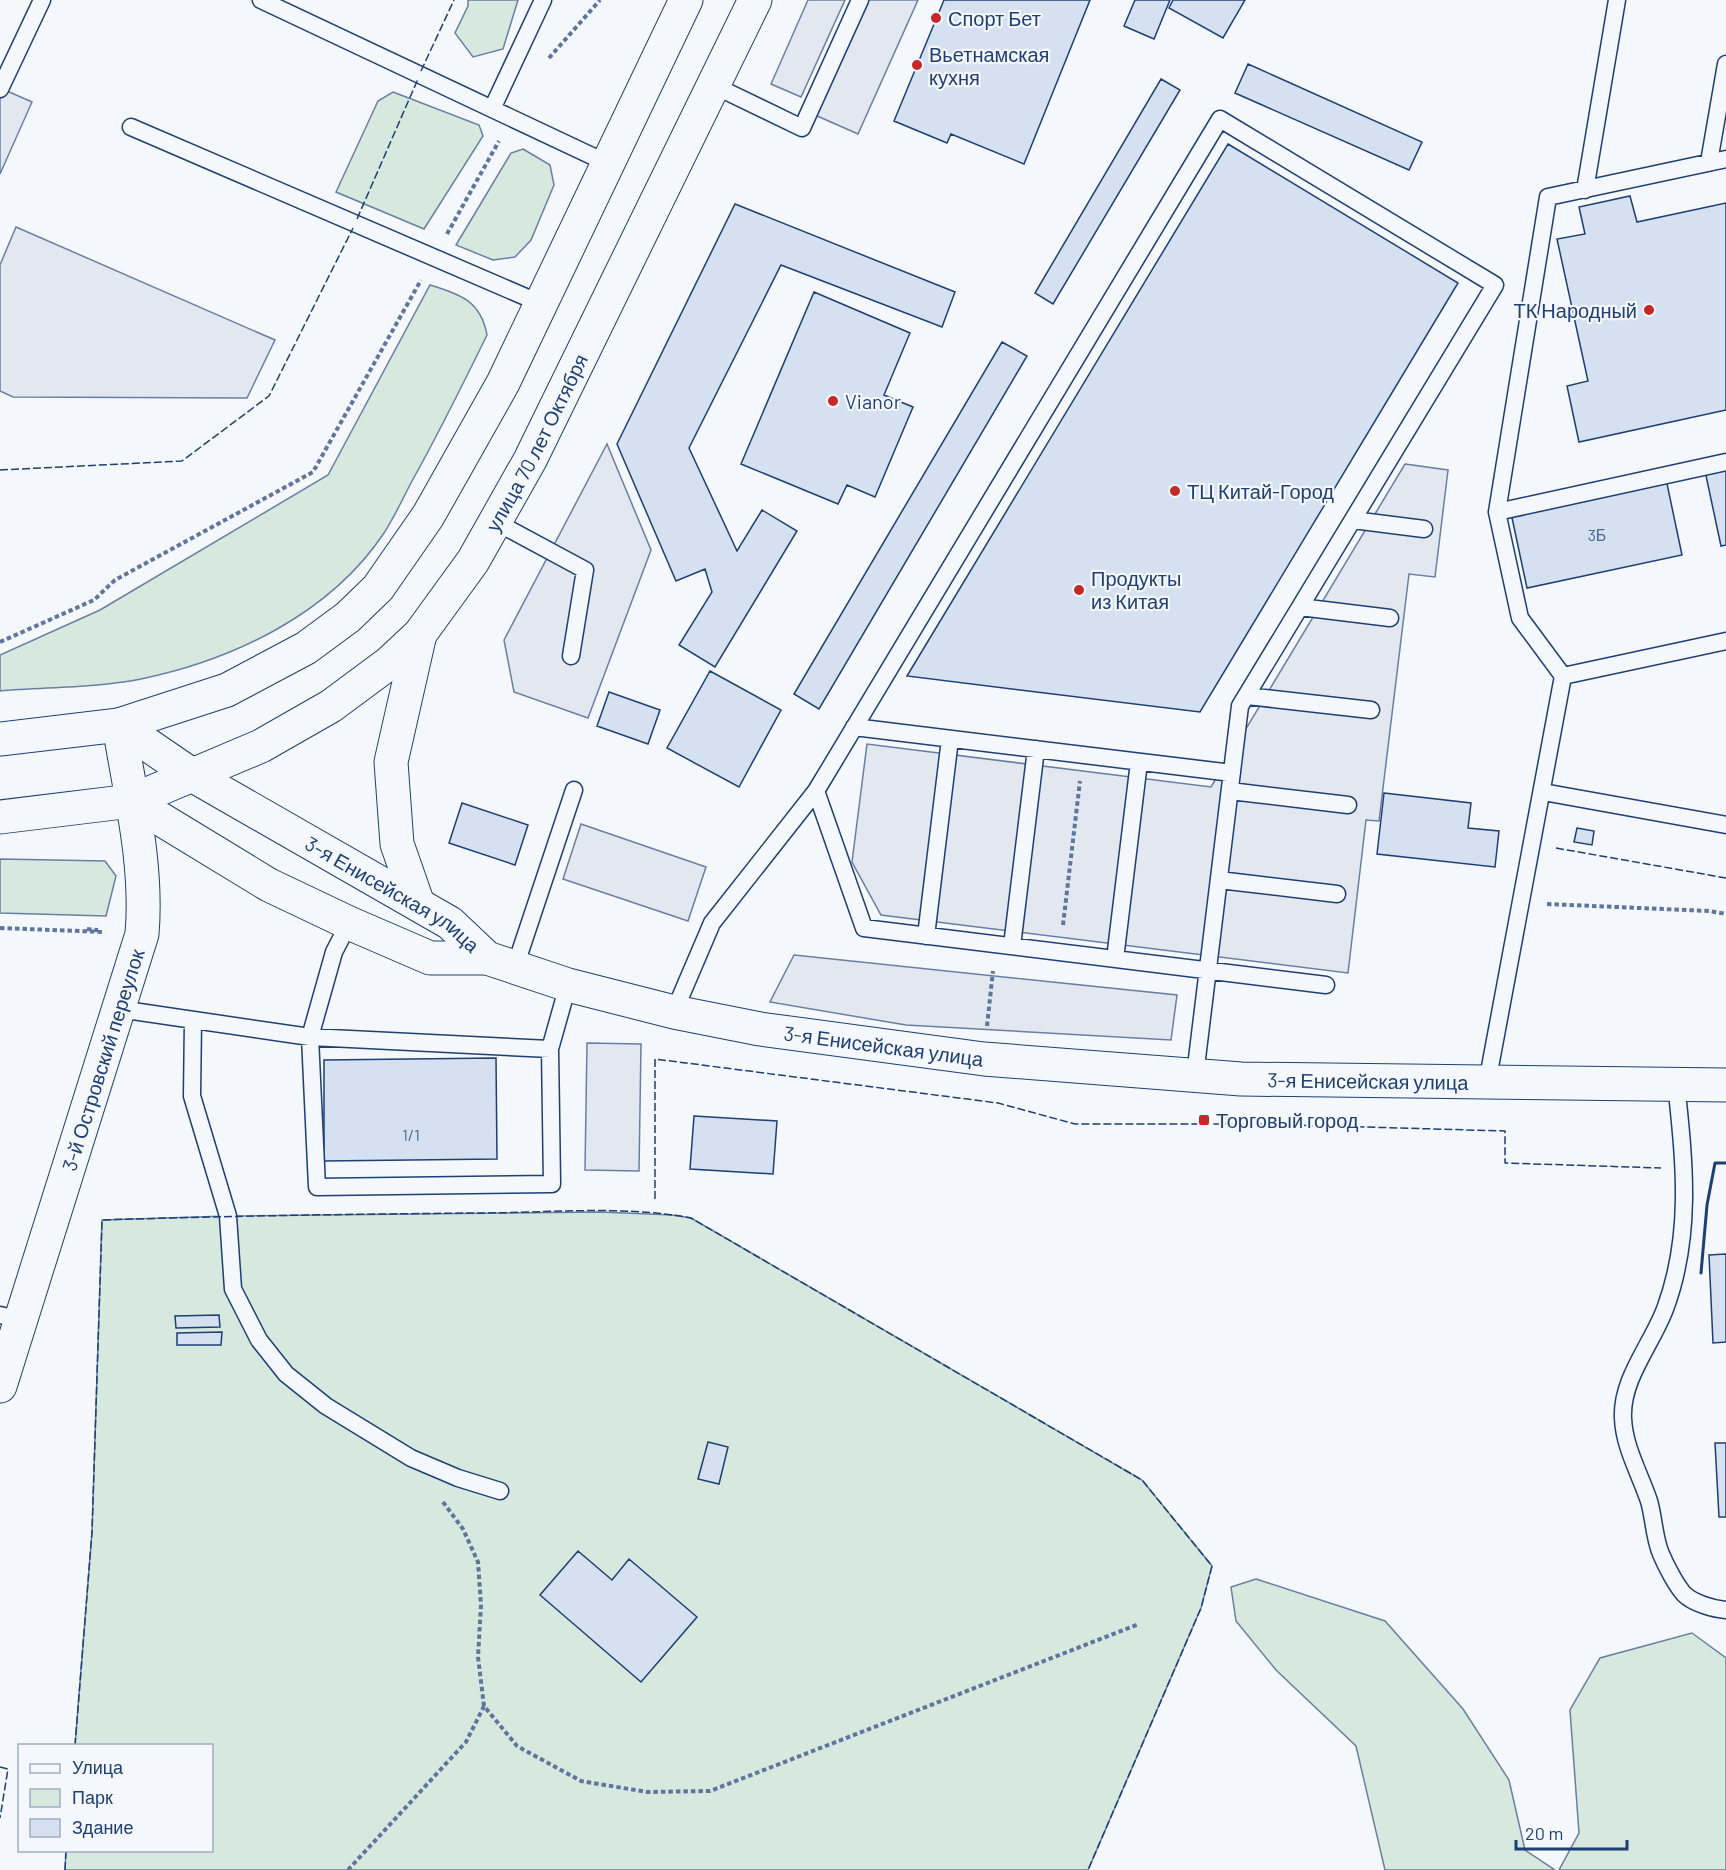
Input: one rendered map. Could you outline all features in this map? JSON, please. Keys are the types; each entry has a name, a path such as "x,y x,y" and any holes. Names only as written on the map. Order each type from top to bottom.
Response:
{"street":[{"path":"0,739 119,725 226,690 306,648 348,617 378,588 428,516 503,383 686,0"},
{"name":"улица 70 лет Октября","path":"0,817 131,801 261,746 331,706 389,663 420,634 473,561 567,388 755,0"},
{"path":"418,904 396,844 392,762 420,634"},
{"name":"3-я Енисейская улица","path":"119,725 192,775 450,923 501,962 568,985 674,1012 760,1029 920,1051 1195,1076 1487,1083 1726,1085"},
{"name":"3-й Островский переулок","path":"0,1386 10,1317 119,1009 142,934 143,875 119,725"},
{"path":"131,801 269,885 349,923 430,958 501,962"}],"lane":[{"path":"0,89 42,0"},
{"path":"261,0 609,164"},
{"path":"492,109 543,0"},
{"path":"713,85 802,128 860,0"},
{"path":"1585,190 1617,0"},
{"path":"1709,162 1726,64"},
{"path":"674,1012 712,923 816,791 1220,119 1496,285 1240,706 1195,1076"},
{"path":"131,127 542,304"},
{"path":"1487,1083 1523,903 1563,676 1520,618 1497,512 1548,197 1726,159"},
{"path":"1497,512 1726,462"},
{"path":"1353,520 1424,529"},
{"path":"496,522 585,570 571,656"},
{"path":"1300,607 1390,618"},
{"path":"1563,676 1726,641"},
{"path":"1247,696 1371,711"},
{"path":"854,727 1232,773"},
{"path":"926,936 950,739"},
{"path":"1012,946 1036,749"},
{"path":"1115,959 1139,762"},
{"path":"501,962 574,790"},
{"path":"816,791 864,928 1326,985"},
{"path":"1230,791 1348,805"},
{"path":"1543,792 1726,825"},
{"path":"1219,880 1337,894"},
{"path":"349,923 334,952 310,1037 317,1187 552,1184 550,1048 568,985"},
{"path":"119,1009 310,1037 550,1048"},
{"path":"193,1020 192,1096 228,1215 233,1289 254,1330 286,1374 326,1406 411,1458 458,1478 500,1491"},
{"path":"1676,1083 1685,1168 1686,1206 1680,1250 1665,1308 1624,1398 1623,1419 1628,1442 1649,1502 1661,1554 1685,1594 1722,1612"}],"path":[{"path":"543,64 600,0"},
{"path":"0,642 94,600 115,580 313,472 512,118"},
{"path":"1523,903 1709,911 1726,914"},
{"path":"0,927 142,934"},
{"path":"0,927 98,930"},
{"path":"411,1458 463,1529 478,1562 481,1605 478,1657 484,1706 517,1746 580,1781 647,1792 710,1791 1139,1624"},
{"path":"348,1870 466,1742 484,1706"}],"green space":[{"path":"468,0 518,0 503,49 473,57 455,33 468,6"},
{"path":"393,92 479,125 483,136 424,229 336,192 378,101"},
{"path":"523,149 550,165 554,185 531,240 515,257 493,260 456,245 511,153"},
{"path":"430,285 468,301 480,314 487,335 388,527 362,562 336,587 308,610 277,629 244,646 176,671 106,684 0,691 0,655 100,610 328,475"},
{"path":"0,859 105,861 116,876 106,916 0,913"},
{"path":"601,1212 691,1218 1142,1480 1212,1566 1201,1608 1088,1870 65,1870 66,1852 213,1852 213,1744 75,1744 92,1532 102,1220 228,1216"},
{"path":"1256,1579 1385,1621 1463,1709 1509,1780 1525,1850 1555,1870 1385,1870 1356,1746 1276,1670 1236,1621 1231,1587"},
{"path":"1692,1633 1726,1658 1726,1870 1559,1870 1579,1833 1570,1710 1600,1658"}],"shaded area":[{"path":"808,0 845,0 801,97 771,84"},
{"path":"866,0 918,0 858,134 815,115"},
{"path":"0,88 32,102 0,174"},
{"path":"16,227 275,340 247,398 13,397 0,391 0,265"},
{"path":"607,444 651,550 588,718 514,692 504,640"},
{"path":"1405,464 1448,470 1435,577 1409,574 1379,821 1366,820 1348,973 881,915 852,862 867,744 1211,787"},
{"path":"581,824 706,867 688,921 563,879"},
{"path":"794,955 1177,995 1171,1040 906,1025 770,1002"},
{"path":"587,1043 641,1044 639,1171 585,1170"}],"building":[{"path":"944,0 1090,0 1024,164 951,134 947,143 894,121"},
{"path":"1135,0 1170,0 1154,39 1124,26"},
{"path":"1173,0 1245,0 1223,38 1169,8"},
{"path":"1248,64 1422,142 1409,170 1235,93"},
{"path":"1161,79 1180,90 1053,304 1035,293"},
{"name":"ТЦ Китай-Город","path":"1228,144 1458,283 1200,712 907,676"},
{"name":"ТК Народный","path":"1630,196 1637,222 1726,203 1726,410 1579,442 1567,386 1588,381 1557,239 1585,234 1579,207"},
{"path":"735,204 955,292 942,327 781,265 689,448 737,551 762,510 797,531 715,667 679,645 712,592 705,569 676,581 617,444"},
{"name":"Vianor","path":"814,292 910,333 884,395 913,407 875,497 847,485 838,504 741,464"},
{"path":"1002,342 1027,356 819,709 794,694"},
{"path":"1726,466 1726,545 1721,546 1705,471"},
{"path":"1666,479 1682,555 1527,588 1511,513"},
{"path":"710,671 781,710 739,787 667,748"},
{"path":"609,692 660,710 648,744 597,726"},
{"path":"1384,793 1471,803 1468,828 1499,831 1495,867 1377,854"},
{"path":"462,803 528,825 515,865 449,843"},
{"path":"1577,828 1594,831 1592,845 1574,842"},
{"path":"496,1058 497,1159 324,1161 324,1060"},
{"path":"694,1116 777,1121 773,1174 690,1169"},
{"path":"1726,1254 1726,1342 1713,1343 1709,1255"},
{"path":"219,1315 220,1327 176,1328 175,1316"},
{"path":"222,1332 221,1345 177,1345 177,1333"},
{"path":"708,1442 728,1447 719,1484 698,1479"},
{"path":"1715,1443 1726,1443 1726,1517 1719,1517"},
{"path":"578,1551 612,1580 629,1559 697,1617 641,1682 540,1595"}],"fence":[{"path":"421,71 454,0"},
{"path":"357,219 418,79"},
{"path":"0,470 182,461 269,396 353,228"},
{"path":"1556,848 1726,878"},
{"path":"655,1199 655,1059 998,1103 1075,1124 1259,1124 1505,1131 1505,1163 1661,1168"},
{"path":"75,1744 92,1532 102,1220 585,1211 665,1214 691,1218 1142,1480 1212,1566 1201,1608 1088,1870"},
{"path":"0,1767 8,1769 0,1818"},
{"path":"65,1870 66,1852"}],"wall":[{"path":"1701,1273 1707,1205 1715,1163 1726,1163"}],"place":[{"name":"Спорт Бет","path":"936,18"},
{"name":"Вьетнамская кухня","path":"917,65"},
{"name":"ТК Народный","path":"1649,310"},
{"name":"Vianor","path":"833,401"},
{"name":"ТЦ Китай-Город","path":"1175,491"},
{"name":"Продукты из Китая","path":"1079,590"},
{"name":"Торговый город","path":"1204,1120"}]}
